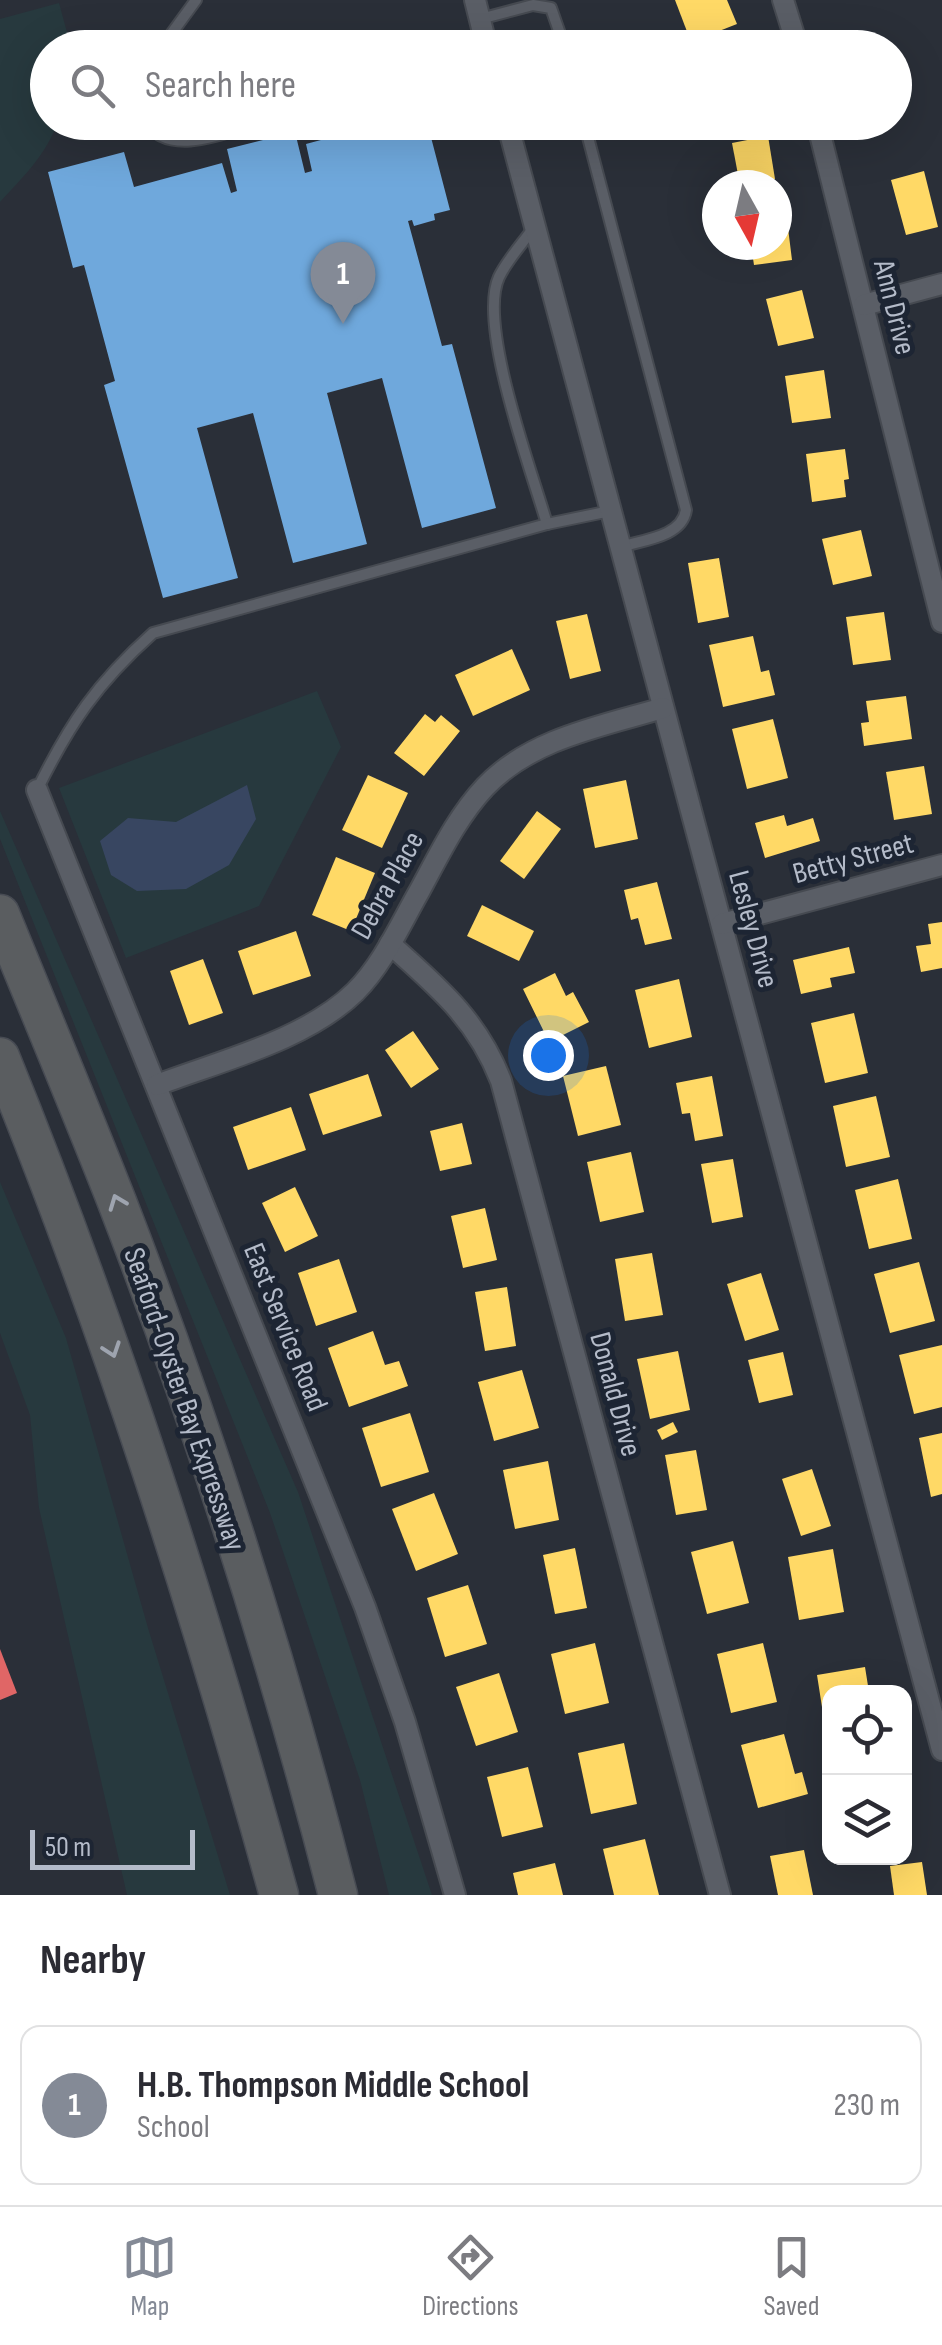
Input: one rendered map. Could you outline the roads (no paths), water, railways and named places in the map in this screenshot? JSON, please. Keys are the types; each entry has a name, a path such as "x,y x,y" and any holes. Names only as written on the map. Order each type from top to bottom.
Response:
{"highway":[{"name":"Seaford-Oyster Bay Expressway","path":"0,914 117,1203 176,1364 239,1556 338,1895"},
{"name":"Seaford-Oyster Bay Expressway","path":"0,1057 79,1258 161,1492 279,1895"},
{"path":"161,1492 262,1895"},
{"path":"239,1556 292,1691 358,1895"}],"street":[{"path":"783,0 792,30"},
{"name":"Lesley Drive","path":"512,140 942,1750"},
{"name":"Ann Drive","path":"822,140 942,622"},
{"path":"864,305 942,284"},
{"name":"Debra Place","path":"157,1085 289,1035 326,1016 354,993 390,944 451,833 498,774 536,750 578,733 663,708"},
{"name":"East Service Road","path":"37,790 365,1607 405,1722 455,1895"},
{"name":"Betty Street","path":"722,924 942,865"},
{"name":"Donald Drive","path":"390,944 470,1020 489,1050 501,1081 720,1895"}],"lane":[{"path":"174,30 196,0"},
{"path":"477,10 533,5 550,8 558,30"},
{"path":"589,140 686,510 684,522 676,530 620,548"},
{"path":"534,226 498,278 493,304 498,349 546,524"},
{"path":"37,790 74,722 112,670 152,633 546,524 610,511"}],"water":[{"path":"247,785 256,819 229,865 186,889 137,891 111,875 100,841 128,818 176,822"}],"place":[{"name":"H.B. Thompson Middle School","path":"343,324"}]}
